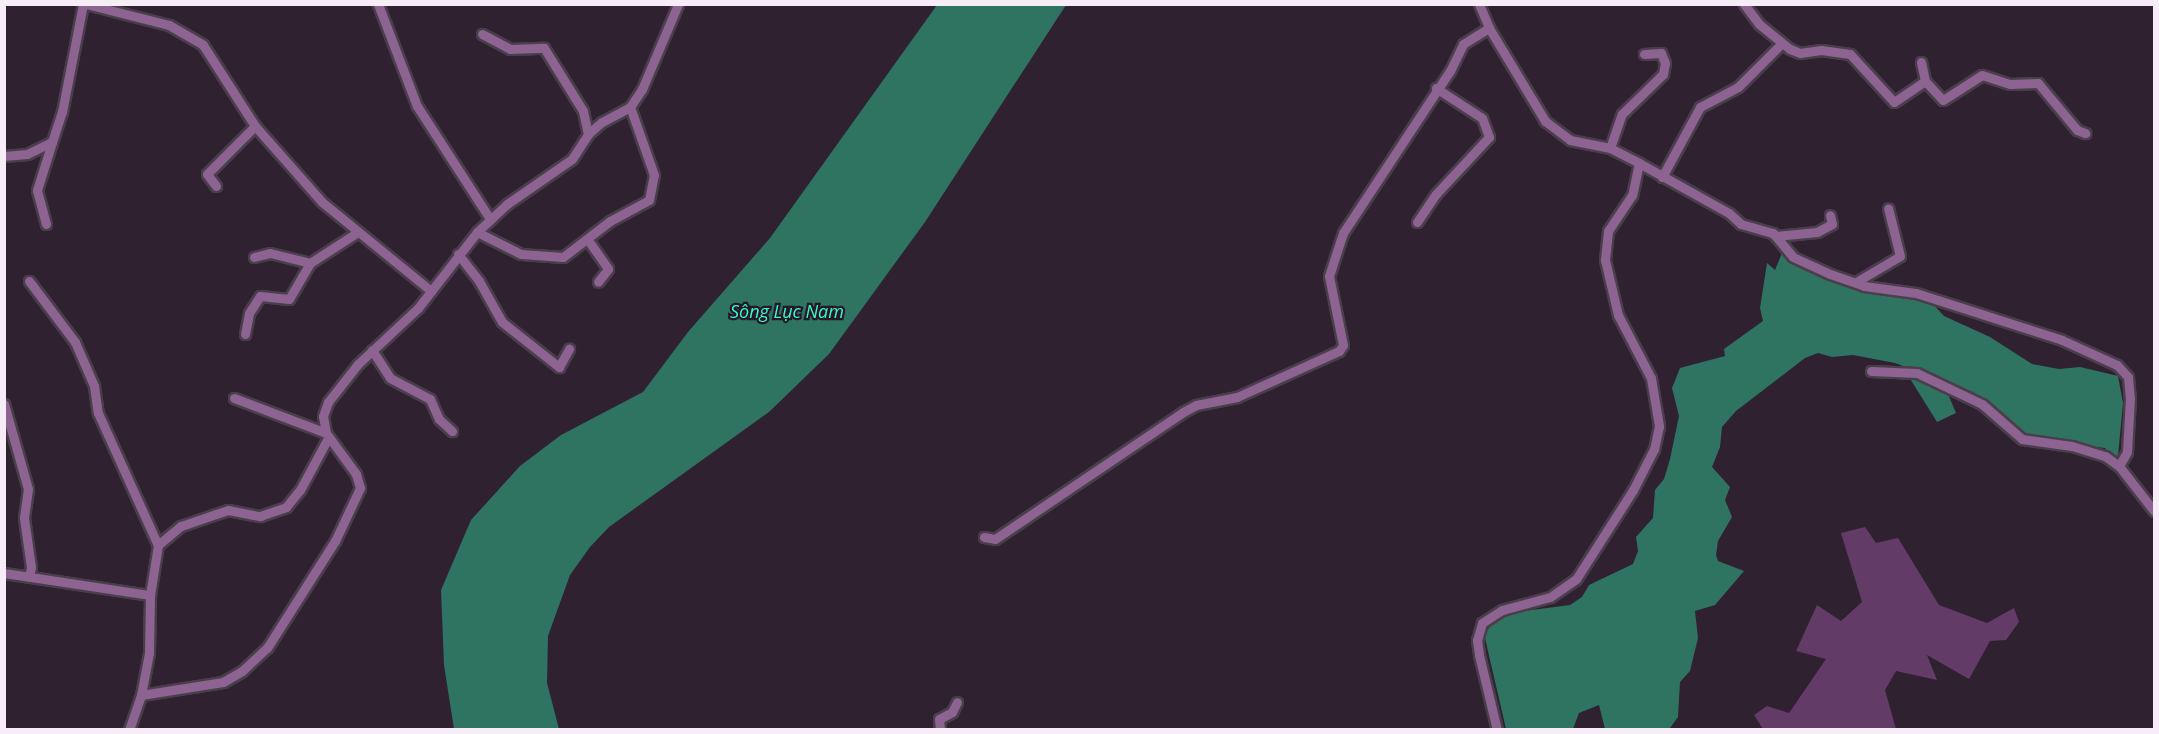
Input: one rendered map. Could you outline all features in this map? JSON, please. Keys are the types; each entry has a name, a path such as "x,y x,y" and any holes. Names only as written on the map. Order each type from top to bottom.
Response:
{"street":[{"path":"46,224 37,190 62,112 84,4 169,25 187,33 209,51 255,126 322,202 431,291"},
{"path":"378,4 417,106 490,219"},
{"path":"141,695 223,682 242,672 267,648 335,540 360,488 356,474 327,436 323,416 328,402 372,350 431,291 458,254 490,219 543,176 572,159 588,134 630,107 642,89 678,4"},
{"path":"1479,4 1489,28 1545,121 1570,140 1610,148 1729,213 1741,224 1776,236 1817,232 1832,224 1830,215"},
{"path":"1744,4 1781,44 1800,53 1847,52 1867,69 1894,102 1926,81"},
{"path":"984,537 994,539 1183,412 1237,397 1339,351 1343,345 1329,282 1334,254 1353,218 1463,44 1489,28"},
{"path":"482,34 510,49 544,48 583,111 588,134"},
{"path":"1662,177 1700,107 1738,87 1781,44"},
{"path":"1610,148 1622,114 1663,74 1665,63 1660,53 1644,54"},
{"path":"1921,62 1926,81 1945,100 1982,75 2010,84 2038,83 2077,130 2085,133"},
{"path":"1417,222 1437,194 1489,137 1482,118 1436,88"},
{"path":"477,232 509,250 554,258 573,253 601,227 642,206 653,194 654,175 630,107"},
{"path":"216,186 207,174 255,126"},
{"path":"4,156 27,154 52,142"},
{"path":"1497,729 1479,656 1477,640 1482,623 1502,610 1550,597 1576,579 1611,529 1657,437 1659,412 1652,378 1618,315 1605,260 1608,231 1632,195 1639,163"},
{"path":"1856,282 1900,256 1888,208"},
{"path":"245,334 249,313 260,296 289,299 310,262 358,231"},
{"path":"1776,236 1793,257 1856,282 1916,293 2062,340 2117,365 2128,378 2130,398 2127,452 2119,466"},
{"path":"588,240 608,269 598,282"},
{"path":"254,257 270,253 310,262"},
{"path":"458,254 479,281 502,322 559,367 569,349"},
{"path":"29,281 75,342 94,386 98,412 158,545 150,595 149,653 141,695 129,729"},
{"path":"372,350 390,378 430,399 439,419 452,431"},
{"path":"1871,371 1917,373 1982,404 2022,439 2072,446 2097,453 2119,466 2154,511"},
{"path":"234,398 327,436"},
{"path":"4,404 28,489 24,518 31,567 29,577"},
{"path":"158,545 181,526 222,512 260,516 286,507 300,490 327,436"},
{"path":"4,573 150,595"},
{"path":"940,729 939,719 952,712 957,702"}],"shaded area":[{"path":"1865,527 1876,543 1898,538 1939,605 1987,623 2014,608 2019,622 2006,640 1990,641 1969,679 1927,655 1937,680 1896,671 1885,690 1896,729 1763,729 1754,715 1767,706 1789,713 1826,659 1796,651 1817,605 1841,621 1862,602 1841,533"}],"water":[{"name":"Sông Lục Nam","path":"937,5 1066,5 925,222 829,354 769,412 609,527 590,547 570,575 548,636 547,683 559,729 454,729 444,665 441,590 471,520 520,466 561,435 643,392 688,332 770,238"},
{"path":"1782,253 1873,291 1930,301 1944,316 1990,337 2032,364 2059,369 2080,367 2118,376 2123,403 2118,456 2114,459 2105,448 2028,439 1973,392 1895,363 1853,355 1832,357 1818,353 1805,358 1736,411 1722,427 1720,447 1712,467 1730,487 1725,500 1732,517 1718,541 1716,555 1718,561 1744,571 1715,605 1695,611 1698,638 1690,671 1680,682 1678,717 1670,728 1605,729 1599,705 1579,713 1573,729 1506,729 1484,634 1496,619 1508,613 1570,605 1582,597 1589,585 1633,564 1638,551 1636,537 1653,518 1655,490 1664,479 1670,459 1679,416 1672,388 1680,368 1725,356 1724,349 1763,321 1760,308 1767,263 1775,270"},
{"path":"1909,377 1945,387 1956,413 1937,422"}]}
